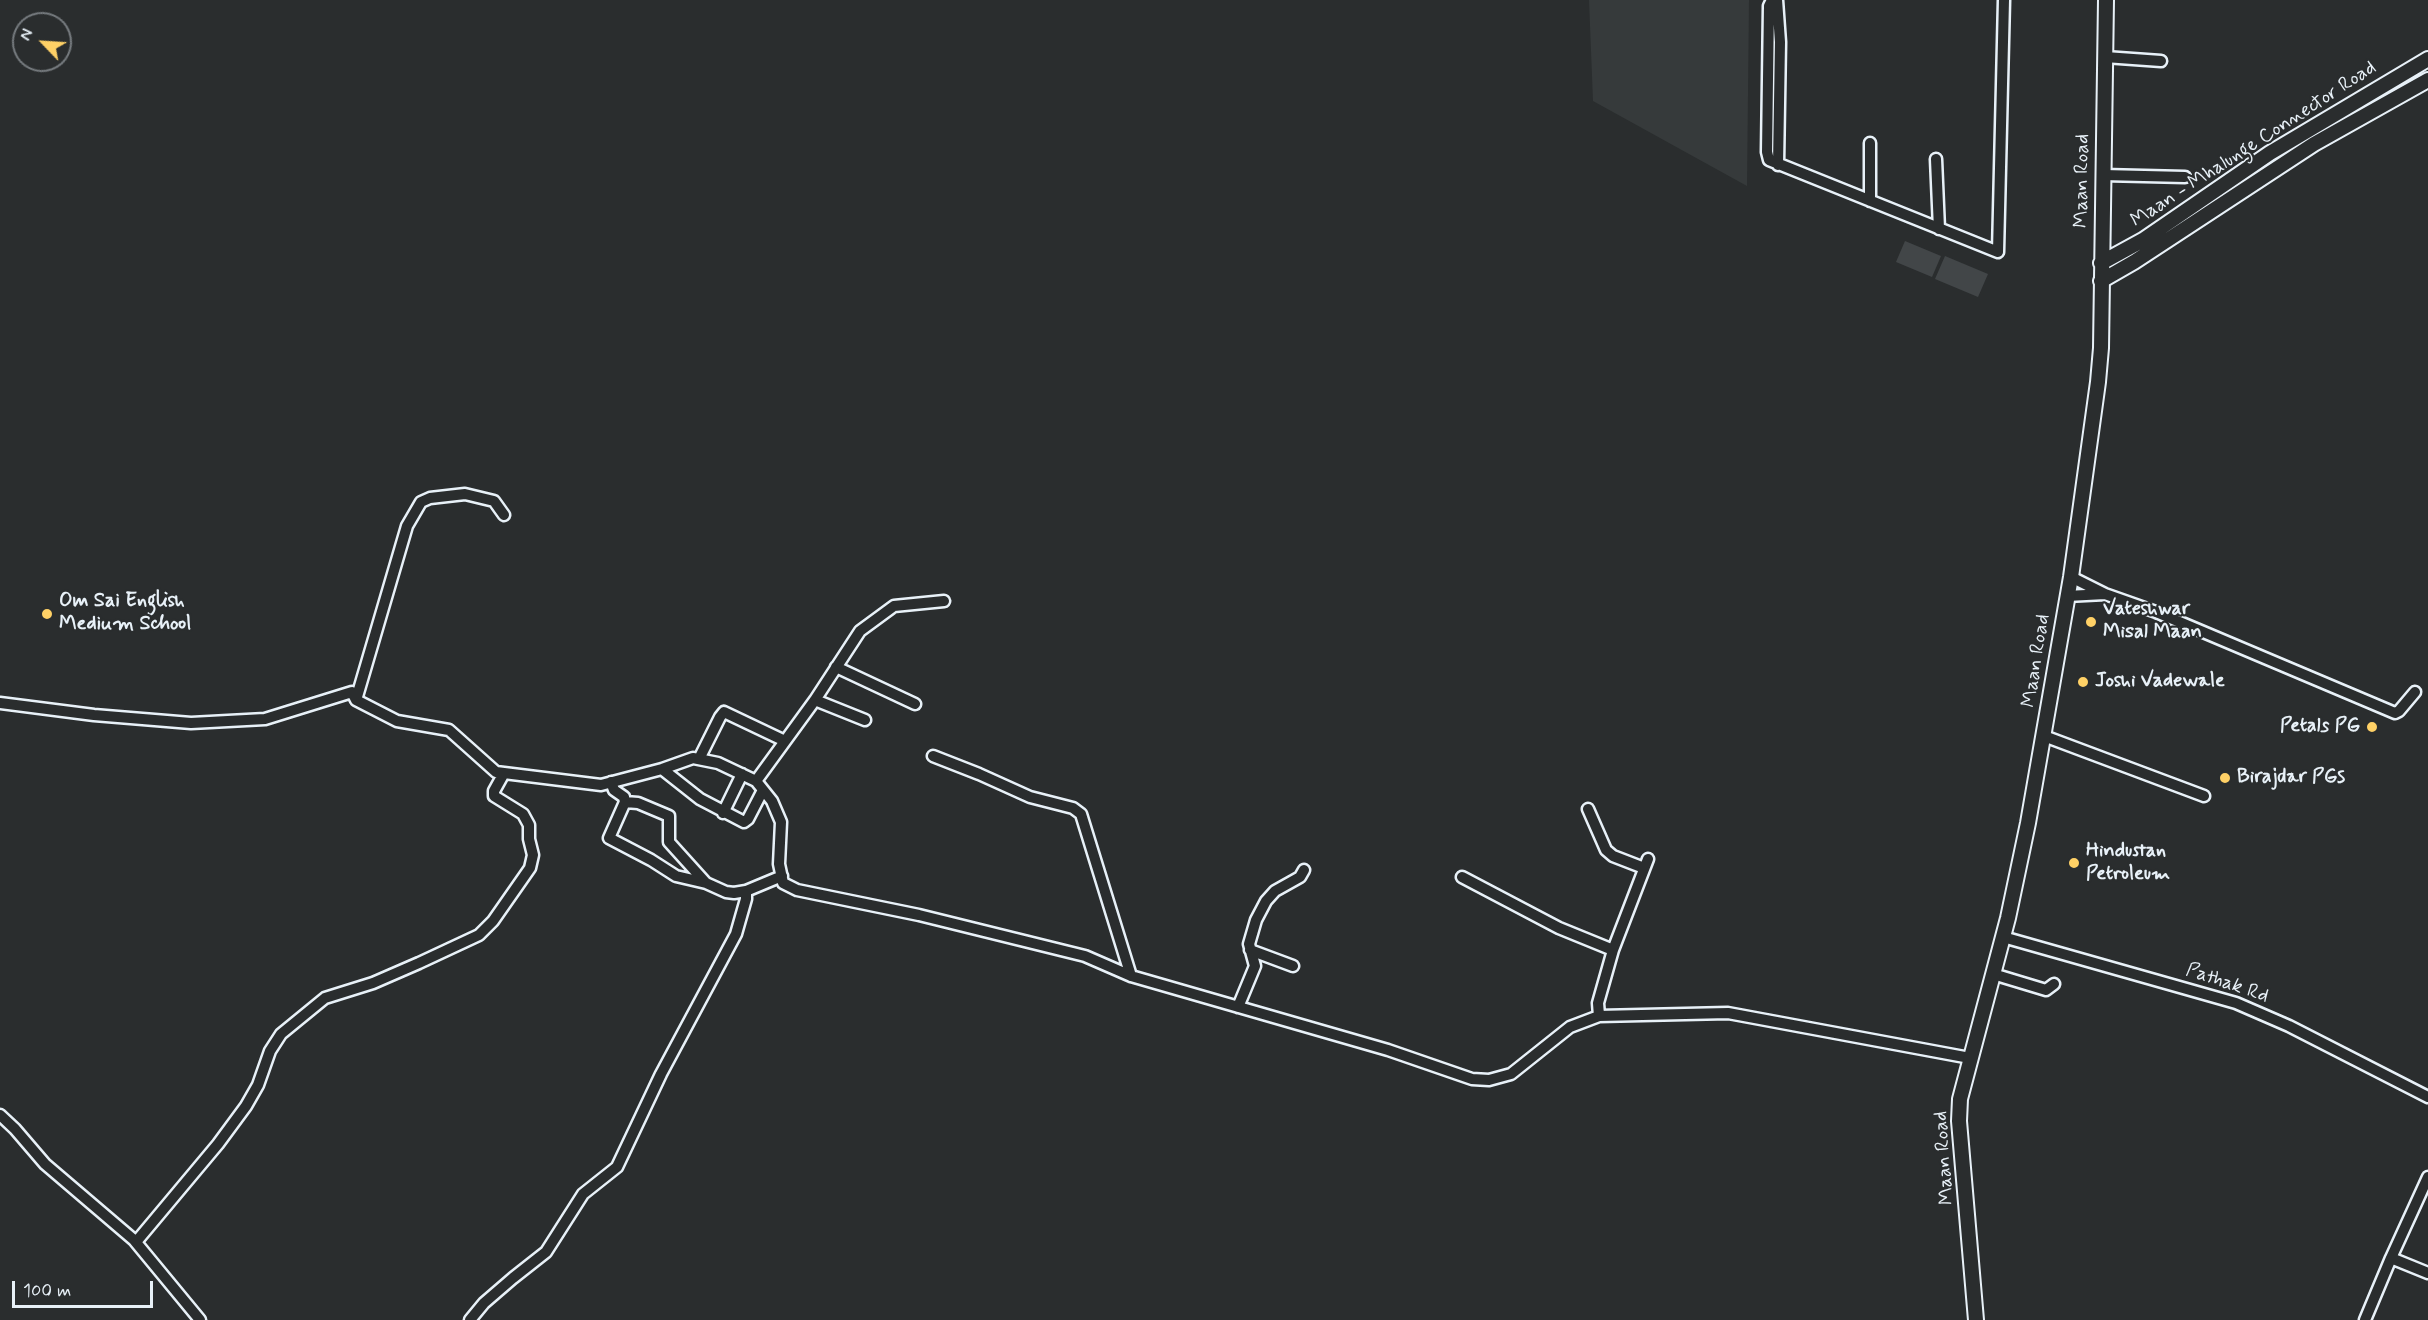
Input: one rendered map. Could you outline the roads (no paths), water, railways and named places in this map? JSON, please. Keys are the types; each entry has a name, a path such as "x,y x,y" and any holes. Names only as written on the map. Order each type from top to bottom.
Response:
{"main road":[{"name":"Maan Road","path":"1976,1320 1959,1121 1960,1099 2003,937 2044,736 2071,577 2100,365 2106,0"},
{"name":"Maan - Mhalunge Connector Road","path":"2101,263 2143,240 2284,144 2428,59"},
{"name":"Maan - Mhalunge Connector Road","path":"2101,281 2134,262 2292,158 2428,80"},
{"path":"2367,95 2373,111"},
{"path":"2284,144 2292,158"}],"street":[{"path":"1772,0 1769,6 1767,152 1769,160 1998,252 2004,0"},
{"path":"1777,0 1780,42 1778,165"},
{"path":"2105,57 2161,61"},
{"path":"1870,143 1870,201"},
{"path":"1936,159 1939,229"},
{"path":"2103,175 2185,177"},
{"path":"356,700 407,526 421,502 430,498 465,494 494,501 504,514"},
{"path":"2071,577 2105,594 2156,612 2396,712 2400,711 2415,692"},
{"path":"2067,596 2105,594"},
{"path":"662,769 700,799 744,822 748,819 759,785 785,741 816,700 860,631 894,606 944,601"},
{"path":"836,667 915,704"},
{"path":"0,703 94,715 190,723 265,719 352,692 356,700 397,721 449,730 495,772 601,785 662,769 693,758 717,763 742,774 759,785 772,801 781,822 779,864 783,883 797,890 1016,938 1085,956 1131,976 1388,1050 1472,1079 1489,1080 1511,1074 1570,1027 1599,1016 1728,1014 1970,1058"},
{"path":"816,700 865,720"},
{"path":"699,759 724,712 785,741"},
{"path":"2044,736 2204,796"},
{"path":"933,756 1030,797 1073,808 1081,814 1131,976"},
{"path":"136,1242 218,1144 246,1106 258,1085 274,1042 281,1034 325,998 373,983 419,963 479,935 493,921 530,868 533,855 529,825 524,814 494,796 494,791 504,773"},
{"path":"723,813 742,774"},
{"path":"611,782 614,790 624,797 625,802 609,838 651,860 667,872 734,893 746,891 782,876"},
{"path":"625,802 650,807 669,816 669,842 706,883"},
{"path":"1588,809 1606,850 1612,856 1646,864 1613,950 1598,1003 1599,1016"},
{"path":"1238,1006 1255,966 1254,956 1250,950 1251,933 1266,901 1275,891 1300,877 1304,870"},
{"path":"1462,877 1558,928 1613,950"},
{"path":"470,1320 484,1303 546,1252 583,1194 617,1167 661,1074 736,934 746,899 746,891"},
{"name":"Pathak Rd","path":"2003,937 2236,1003 2289,1026 2428,1096"},
{"path":"1250,950 1293,966"},
{"path":"1993,974 2046,990 2054,984"},
{"path":"0,1115 45,1164 136,1242 200,1320"},
{"path":"2365,1320 2428,1177"},
{"path":"2391,1258 2428,1273"}],"place":[{"name":"Om Sai English Medium School","path":"47,614"},
{"name":"Vateshwar Misal Maan","path":"2091,622"},
{"name":"Joshi Vadewale","path":"2083,682"},
{"name":"Petals PG","path":"2372,727"},
{"name":"Birajdar PGs","path":"2225,778"},
{"name":"Hindustan Petroleum","path":"2074,863"}]}
